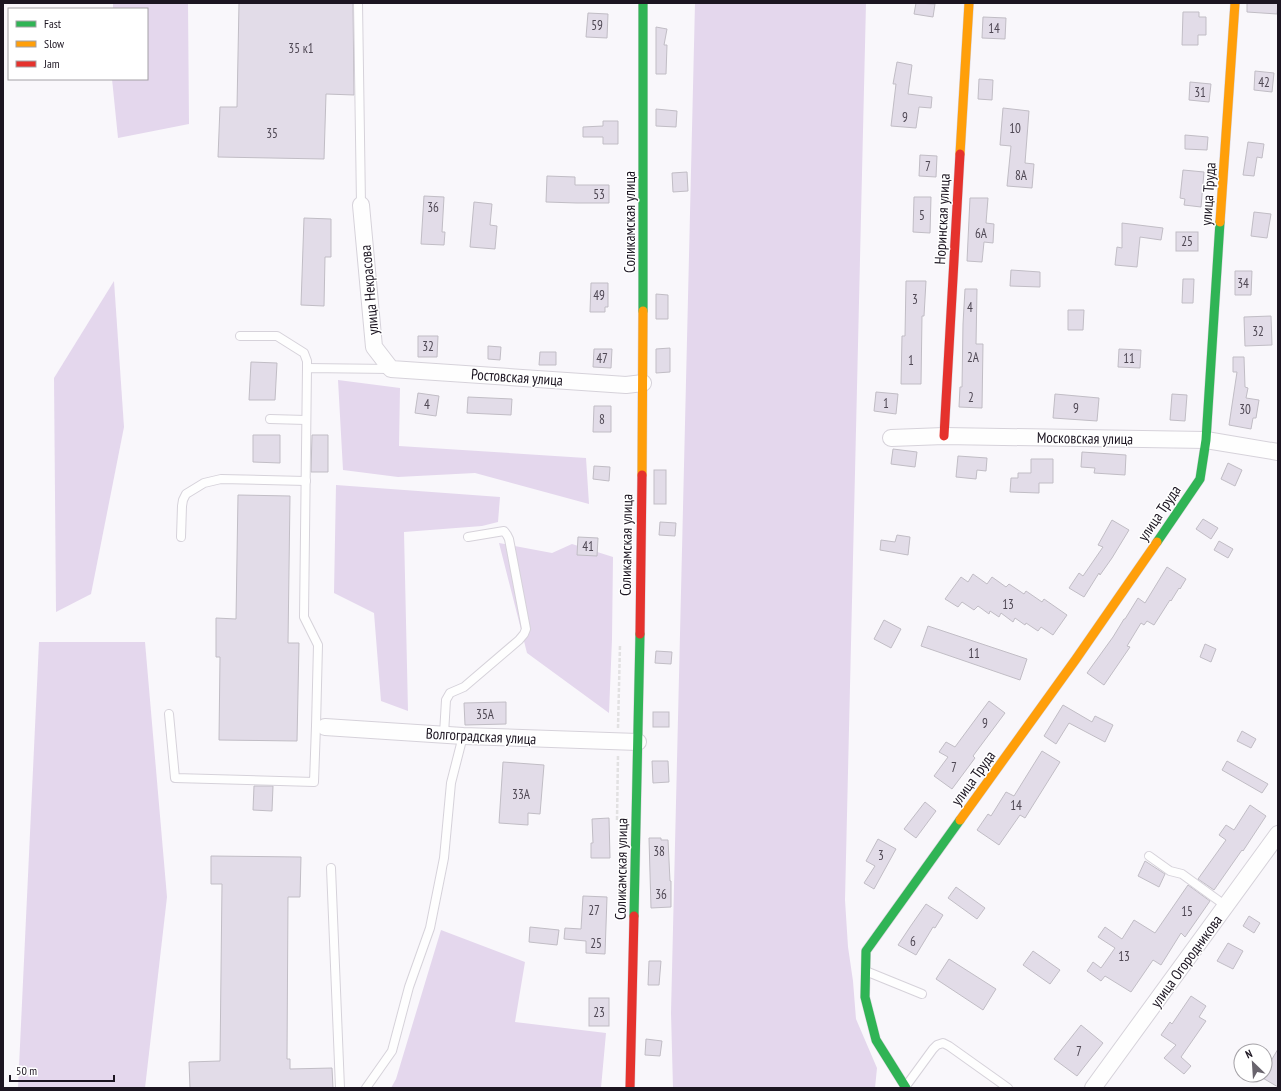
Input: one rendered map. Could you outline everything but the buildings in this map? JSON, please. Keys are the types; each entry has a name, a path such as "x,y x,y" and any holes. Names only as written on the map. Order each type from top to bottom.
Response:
{"street":[{"name":"Соликамская улица","path":"630,1088 638,742 643,383 643,3"},
{"name":"Норинская улица","path":"944,436 969,3"},
{"name":"улица Труда","path":"865,971 866,951 1076,659 1200,479 1206,440 1235,3"},
{"name":"улица Некрасова","path":"362,205 374,347 390,369"},
{"name":"Ростовская улица","path":"390,369 626,385 643,383"},
{"name":"Московская улица","path":"891,438 944,436 1206,440 1278,452"},
{"name":"Волгоградская улица","path":"320,726 463,736 638,742"},
{"name":"улица Огородникова","path":"1093,1088 1278,834"},
{"path":"865,971 865,997 876,1040 905,1088"}],"lane":[{"path":"358,3 362,205"},
{"path":"169,714 175,778 314,782 320,726 318,645 304,617 307,362 304,353 277,336 240,336"},
{"path":"307,368 390,369"},
{"path":"270,419 306,420"},
{"path":"181,537 183,500 186,494 204,483 221,479 306,481"},
{"path":"444,734 446,700 450,693 464,687 519,640 524,634 526,628 508,535 504,531 468,537"},
{"path":"366,1088 392,1051 409,987 430,928 444,858 451,782 463,736"},
{"path":"1149,856 1170,871 1182,874 1226,906"},
{"path":"331,868 340,1088"},
{"path":"865,971 922,994"},
{"path":"905,1088 933,1049 937,1045 943,1043 1008,1088"}],"shaded area":[{"path":"113,3 188,3 189,124 118,138 112,80 148,80 148,8 113,8"},
{"path":"695,3 866,3 845,900 848,947 853,981 856,1019 877,1068 875,1088 673,1088 671,1013"},
{"path":"114,281 124,427 91,594 56,612 54,378"},
{"path":"338,380 400,388 399,446 586,458 589,504 475,473 398,477 343,470"},
{"path":"336,485 500,497 498,522 482,526 404,532 408,711 381,701 374,613 334,593"},
{"path":"499,543 552,553 572,544 613,557 609,713 527,653"},
{"path":"39,642 145,642 167,897 145,1088 18,1088"},
{"path":"441,930 525,962 515,1022 606,1033 601,1088 391,1088 396,1079"}],"traffic: fast":[{"path":"643,3 643,311"},
{"path":"1157,542 1200,479 1206,440 1220,222"},
{"path":"634,916 640,634"},
{"path":"906,1088 876,1040 865,997 866,951 960,820"}],"traffic: slow":[{"path":"960,154 969,3"},
{"path":"1220,222 1235,3"},
{"path":"642,475 643,311"},
{"path":"960,820 1076,659 1157,542"}],"traffic: jam":[{"path":"944,436 960,154"},
{"path":"640,634 642,475"},
{"path":"630,1088 634,916"}]}
